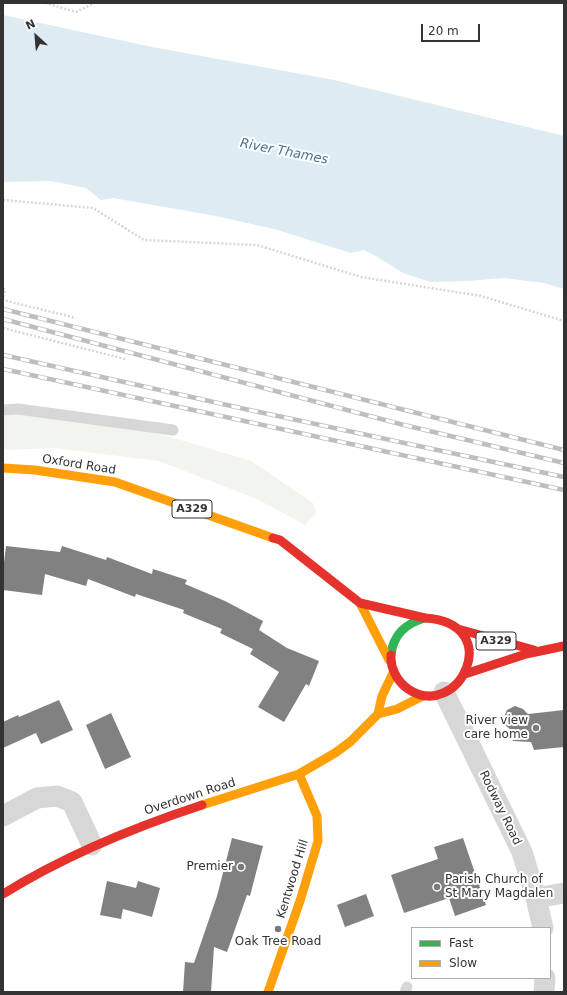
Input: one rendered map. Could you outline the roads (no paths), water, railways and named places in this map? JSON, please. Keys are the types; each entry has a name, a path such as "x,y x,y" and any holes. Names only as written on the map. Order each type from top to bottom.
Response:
{"main road":[{"name":"Oxford Road","path":"3,468 35,470 114,482 280,540 360,603 389,660"},
{"name":"Oxford Road","path":"360,603 425,618"},
{"path":"393,673 382,696 378,714 397,709 423,696 444,692 453,686 465,674 469,666 469,649 467,640 458,629 443,620 425,618 412,622 399,634 394,642 389,660 393,673 404,687 412,693 423,696"},
{"name":"A329","path":"458,629 535,650"},
{"name":"A329","path":"465,674 506,658 535,650 564,646"},
{"name":"Overdown Road","path":"3,894 20,882 92,845 140,826 299,774 335,753 350,742 378,714"},
{"name":"Kentwood Hill","path":"268,992 280,954 302,898 318,844 319,832 317,816 312,799 299,774"}],"street":[{"name":"Rodway Road","path":"444,692 522,852 536,898 543,927"},
{"path":"3,816 37,798 57,796 72,802 92,845"},
{"path":"536,898 564,893"},
{"path":"544,992 545,979"}],"lane":[{"path":"3,410 18,409 173,430"}],"water":[{"name":"River Thames","path":"3,15 152,47 334,80 564,136 564,289 544,283 503,278 431,282 403,273 364,250 351,253 274,229 216,216 113,198 101,200 86,188 51,181 3,182"}],"railway":[{"path":"3,309 564,450"},
{"path":"3,319 400,424 564,463"},
{"path":"3,355 245,409 564,477"},
{"path":"3,369 564,490"}],"place":[{"name":"River view care home","path":"536,728"},
{"name":"Premier","path":"241,867"},
{"name":"Parish Church of St Mary Magdalen","path":"437,887"},
{"name":"Oak Tree Road","path":"278,929"}]}
